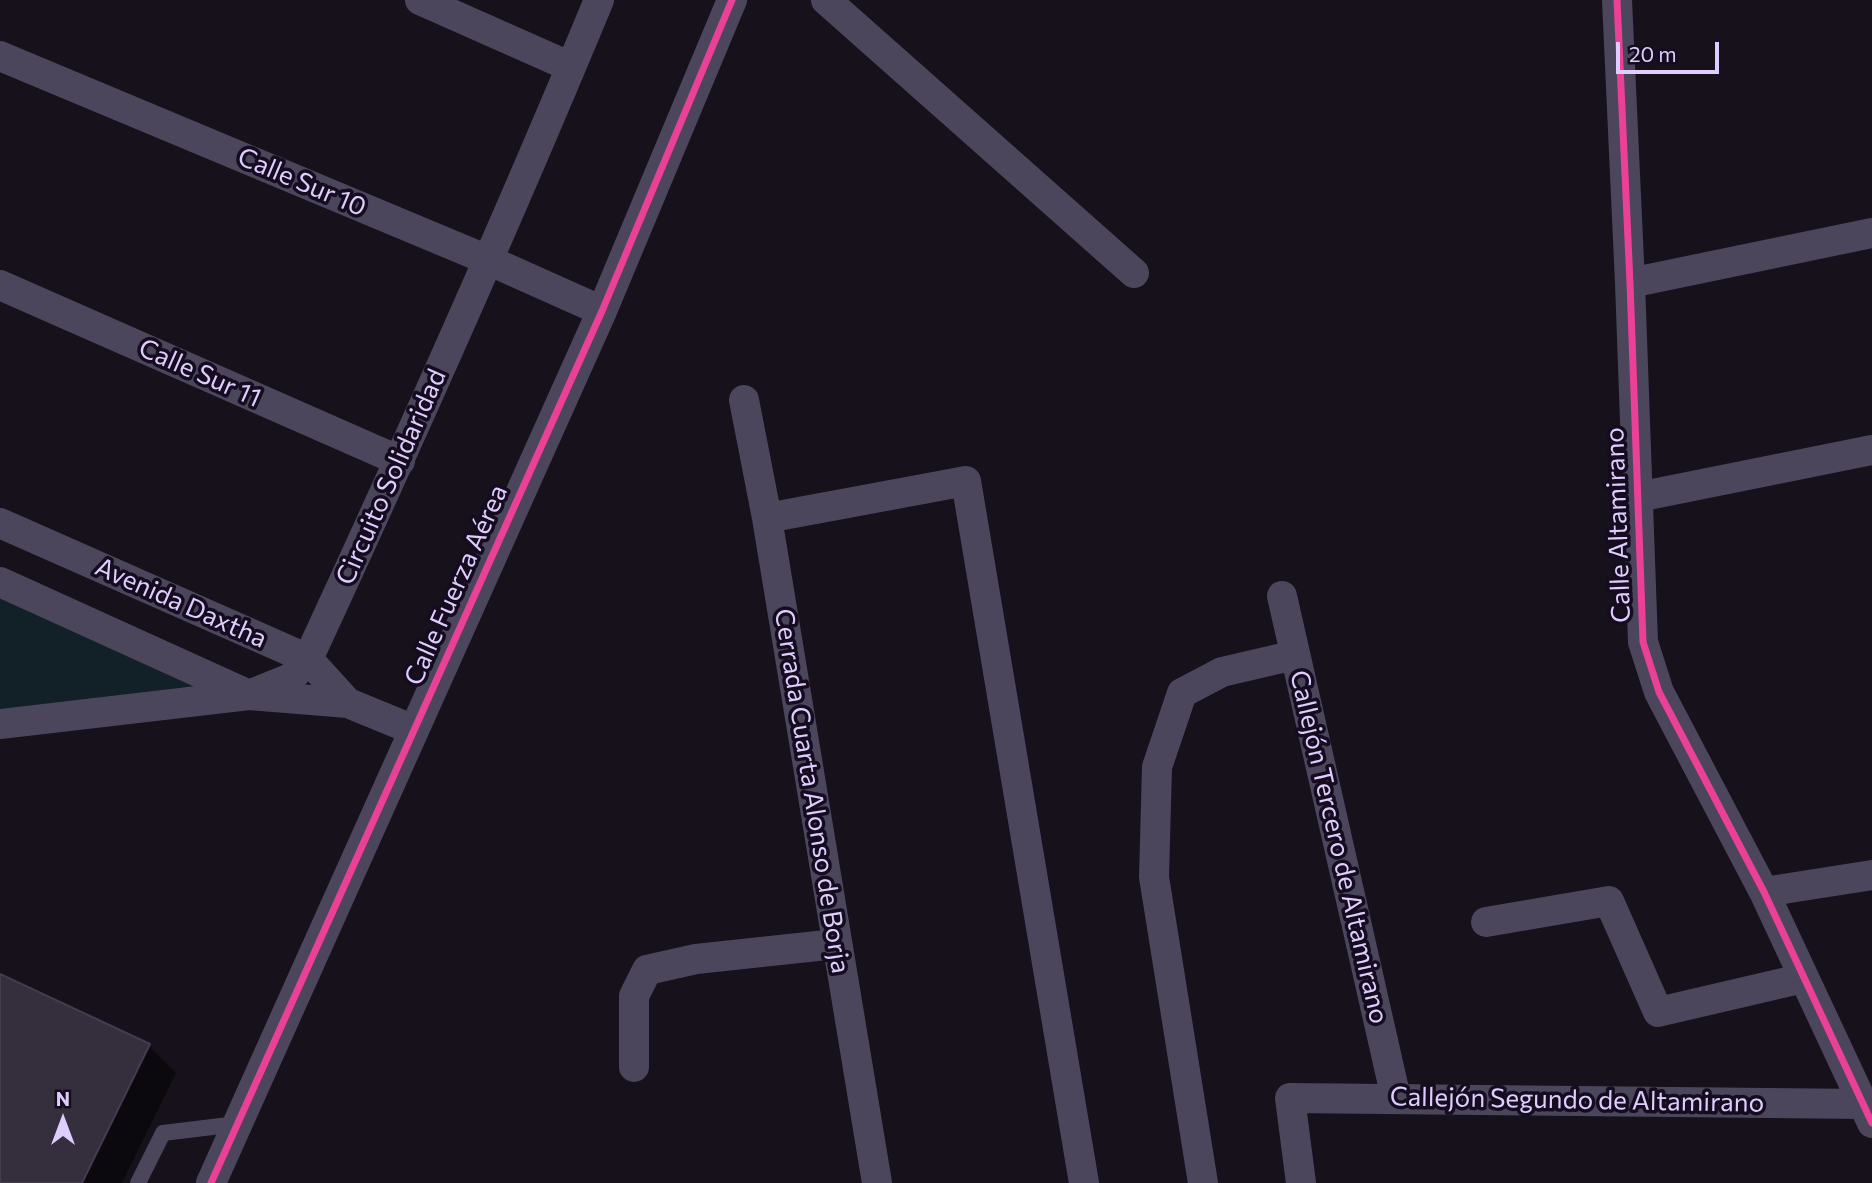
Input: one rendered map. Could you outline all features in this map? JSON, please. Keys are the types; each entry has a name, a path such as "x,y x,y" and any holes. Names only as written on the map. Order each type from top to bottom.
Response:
{"street":[{"path":"420,0 571,67"},
{"name":"Circuito Solidaridad","path":"0,724 249,695 291,678 308,659 400,461 599,0"},
{"name":"Calle Fuerza Aérea","path":"211,1183 602,312 732,0"},
{"path":"826,0 1134,273"},
{"name":"Calle Altamirano","path":"1617,0 1643,642 1660,692 1764,892 1868,1113"},
{"name":"Calle Sur 10","path":"0,57 488,260 602,312"},
{"path":"1630,283 1872,233"},
{"name":"Calle Sur 11","path":"0,285 400,461"},
{"name":"Cerrada Cuarta Alonso de Borja","path":"744,400 767,518 877,1183"},
{"path":"1638,497 1872,450"},
{"path":"767,518 966,481 1084,1183"},
{"name":"Avenida Daxtha","path":"0,523 308,659 348,702"},
{"name":"Avenida Daxtha","path":"0,582 249,695 348,702 414,730"},
{"name":"Callejón Tercero de Altamirano","path":"1282,596 1396,1098"},
{"path":"1203,1183 1154,877 1157,767 1182,693 1222,672 1295,655"},
{"path":"1764,892 1872,875"},
{"path":"1486,922 1609,901 1658,1012 1804,978"},
{"path":"634,1068 634,996 647,970 696,959 836,944"},
{"name":"Callejón Segundo de Altamirano","path":"1301,1183 1290,1098 1396,1098 1868,1113"}],"lane":[{"path":"138,1183 163,1133 237,1124"}],"shaded area":[{"path":"0,595 226,692 0,717"}],"building":[{"path":"0,974 150,1044 82,1183 0,1183"}],"cycle path":[{"path":"211,1183 602,311 732,0"},
{"path":"1617,0 1643,642 1659,692 1764,892 1872,1123"}]}
